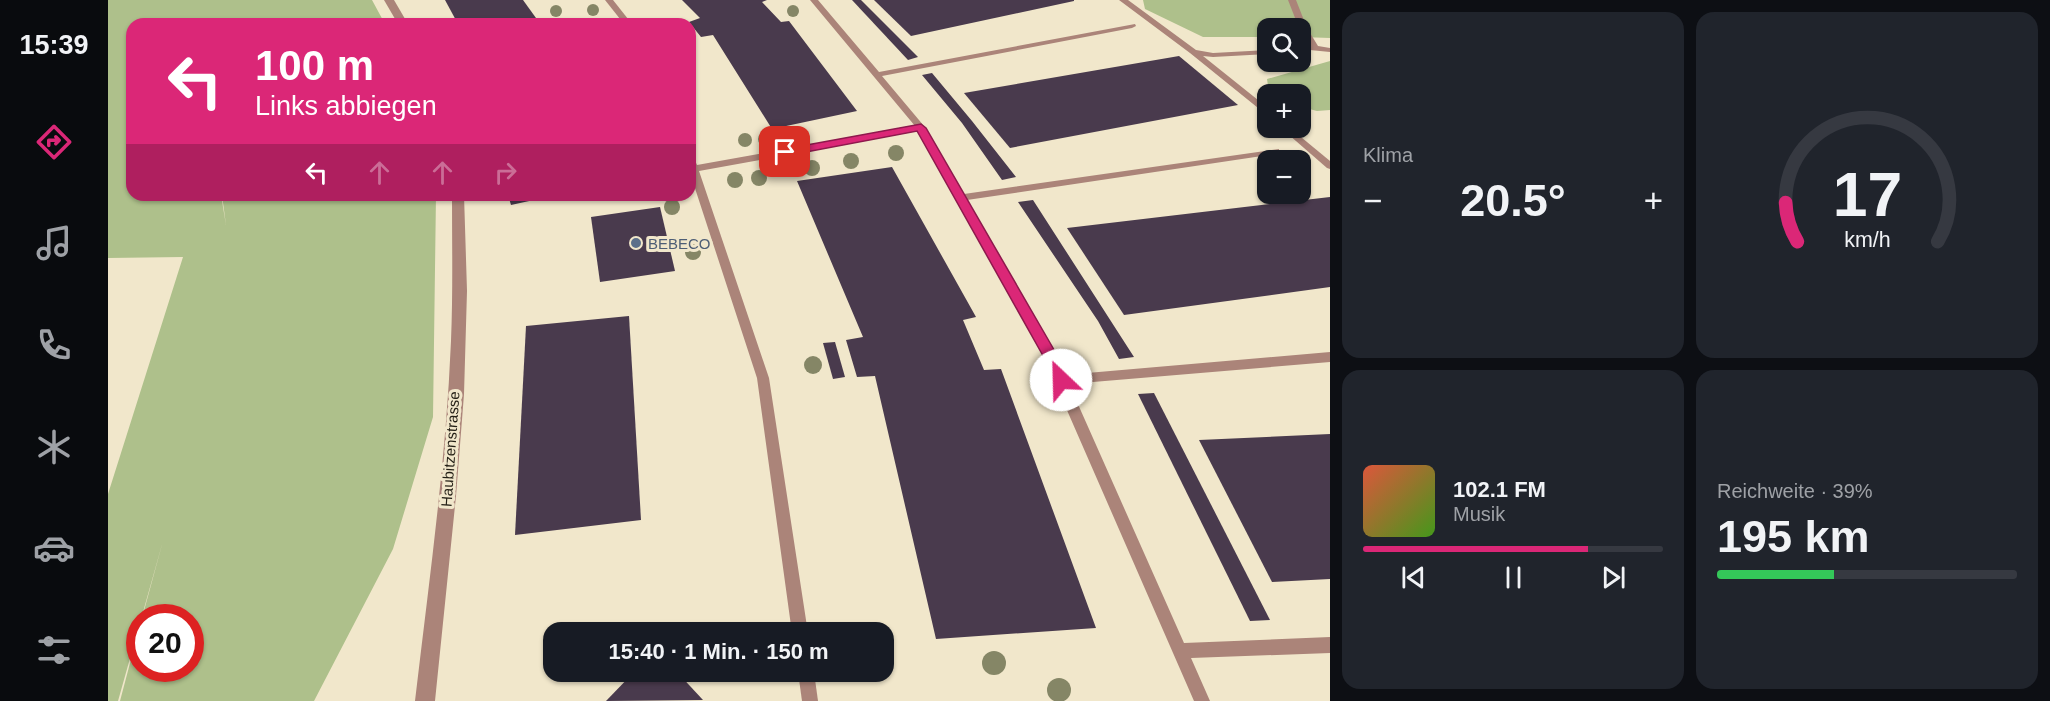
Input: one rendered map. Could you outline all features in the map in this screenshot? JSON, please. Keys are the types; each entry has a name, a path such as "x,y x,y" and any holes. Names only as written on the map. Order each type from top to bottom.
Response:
{"street":[{"path":"389,0 400,18"},
{"name":"Haubitzenstrasse","path":"425,701 454,413 460,292 458,201"}],"lane":[{"path":"609,0 623,18"},
{"path":"814,0 921,128 1048,352 1202,701"},
{"path":"1123,0 1194,52 1257,104"},
{"path":"1292,0 1303,28 1315,48"},
{"path":"876,75 1132,26"},
{"path":"1311,47 1330,50"},
{"path":"1194,52 1213,55 1257,53"},
{"path":"696,162 921,128"},
{"path":"1297,138 1330,166"},
{"path":"961,198 1257,154"},
{"path":"696,175 763,378 798,622"},
{"path":"1061,380 1330,357"},
{"path":"1180,651 1330,645"},
{"path":"807,682 810,701"}],"green space":[{"path":"108,0 372,0 382,18 126,18 126,201 222,201 226,225 223,201 436,201 433,417 393,549 314,701 120,701 126,678 126,682 204,682 204,604 146,604 163,541 145,604 126,604 126,673 118,701 108,701 108,494 183,257 108,258"},
{"path":"1143,0 1330,0 1330,38 1311,37 1311,18 1257,18 1257,37 1203,37 1145,9"},
{"path":"1330,61 1330,110 1311,109 1311,84 1268,84 1267,79 1292,72 1311,72 1311,66"}],"building":[{"path":"445,0 523,0 536,18 455,18"},
{"path":"682,0 767,0 762,2 781,22 789,21 857,111 772,129 713,35 701,37 696,31 696,19 700,18"},
{"path":"852,0 861,0 918,57 908,60"},
{"path":"874,0 1074,0 1074,1 911,36"},
{"path":"1179,56 1238,105 1010,148 964,93"},
{"path":"932,73 1016,177 1002,180 962,123 922,75"},
{"path":"892,167 976,317 963,320 984,370 1001,369 1096,628 936,639 875,376 857,377 846,340 863,337 797,181"},
{"path":"1330,197 1330,287 1124,315 1067,228 1271,204 1311,204 1311,199"},
{"path":"1033,200 1134,357 1119,359 1098,321 1018,202"},
{"path":"510,201 529,201 511,205"},
{"path":"660,207 675,271 600,282 591,217"},
{"path":"629,316 641,520 515,535 526,326"},
{"path":"835,342 845,377 833,379 823,343"},
{"path":"1154,393 1270,620 1250,621 1138,394"},
{"path":"1330,434 1330,579 1272,582 1199,440"},
{"path":"624,682 686,682 703,700 606,701"}],"place":[{"name":"BEBECO","path":"636,243"}],"route":[{"path":"785,152 921,128 1048,352 1061,380"}]}
